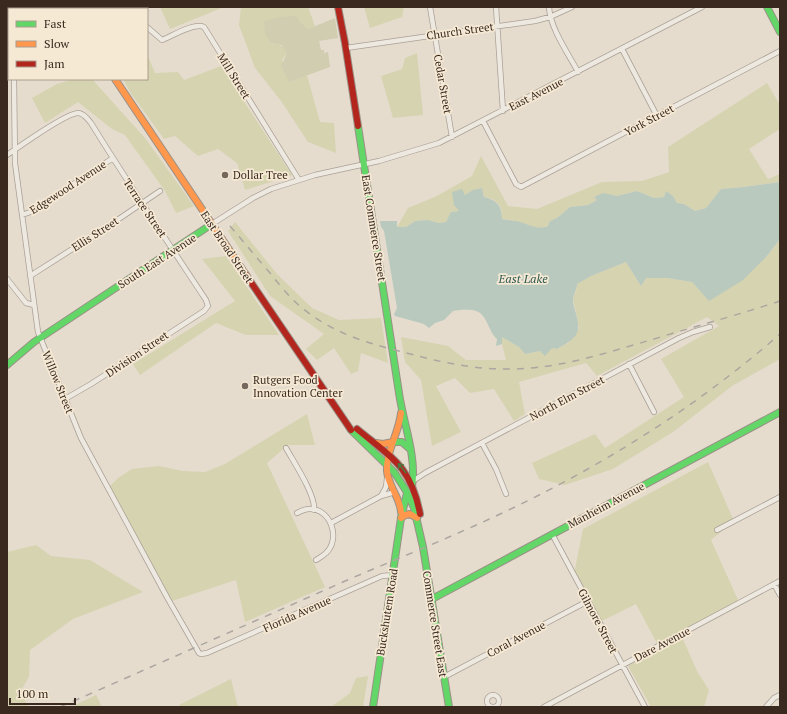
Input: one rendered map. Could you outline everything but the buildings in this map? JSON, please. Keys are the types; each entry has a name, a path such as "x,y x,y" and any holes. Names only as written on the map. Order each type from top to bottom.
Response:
{"main road":[{"name":"East Commerce Street","path":"338,7 346,48 401,407 406,422 410,449"},
{"path":"767,7 780,32"},
{"name":"East Broad Street","path":"116,80 349,428 388,453 413,483"},
{"name":"South East Avenue","path":"7,365 40,338 212,224"},
{"path":"401,407 400,426 388,453 387,472 390,486 401,503 402,518"},
{"name":"Manheim Avenue","path":"432,599 780,412"},
{"path":"371,442 383,444 402,442 410,449"},
{"name":"East Broad Street","path":"371,442 407,492"},
{"name":"Commerce Street East","path":"410,449 413,483 419,505 422,540 449,707"},
{"path":"395,492 407,492 413,483"},
{"name":"Commerce Street East","path":"407,492 422,540"},
{"name":"Buckshutem Road","path":"373,707 407,492"},
{"path":"402,518 405,515 410,514 416,518"}],"street":[{"name":"Cedar Street","path":"430,7 452,137"},
{"path":"496,7 503,111"},
{"path":"549,7 550,17 578,72"},
{"name":"Church Street","path":"346,48 550,17 572,7"},
{"name":"East Avenue","path":"364,164 394,157 452,137 702,7"},
{"name":"Mill Street","path":"148,29 162,40 195,27 204,27 299,180"},
{"path":"622,49 657,116"},
{"name":"York Street","path":"483,121 518,186 524,185 780,51"},
{"name":"Willow Street","path":"14,80 14,150 36,325 40,338 81,438 195,648 202,654"},
{"name":"Terrace Street","path":"14,150 60,120 72,114 80,113 85,116 91,123 208,306"},
{"path":"7,155 14,150"},
{"name":"Edgewood Avenue","path":"22,215 33,211 113,158"},
{"name":"South East Avenue","path":"212,224 262,193 299,180 364,164"},
{"name":"Ellis Street","path":"30,276 160,191"},
{"path":"7,279 26,303 34,306"},
{"name":"Division Street","path":"65,399 92,384 208,306"},
{"name":"North Elm Street","path":"413,483 426,473 629,364 693,332 710,327"},
{"path":"629,364 654,412"},
{"path":"482,443 496,469 506,494"},
{"path":"286,448 311,495 314,510"},
{"path":"413,471 418,474 426,473"},
{"path":"381,496 386,485 387,472"},
{"path":"331,523 381,496 395,492"},
{"path":"717,530 780,497"},
{"path":"297,513 305,510 314,510 320,513 331,523 334,534 332,543 327,552 316,560"},
{"name":"Gilmore Street","path":"552,534 645,707"},
{"name":"Florida Avenue","path":"202,654 382,576 393,574"},
{"name":"Dare Avenue","path":"544,707 780,581"},
{"path":"774,584 780,595"},
{"name":"Coral Avenue","path":"444,677 588,601"},
{"path":"766,707 774,698 780,695"}],"shaded area":[{"path":"160,7 224,7 170,29"},
{"path":"241,7 308,7 315,26 308,29 300,21 271,43 281,45 286,50 287,53 282,60 289,82 307,75 320,122 334,123 336,153 308,142 281,101 255,68 239,25"},
{"path":"364,7 404,7 402,17 370,28"},
{"path":"296,16 308,29 335,18 338,38 319,41 321,50 324,50 324,53 328,52 330,67 289,82 281,66 287,53 282,45 271,43 265,34 264,21 280,17"},
{"path":"417,53 423,115 393,118 381,76 402,69 405,58"},
{"path":"148,56 155,73 178,72 184,80 221,66 292,175 245,190 237,163 218,149 198,156 175,136 164,139 130,92 124,80 148,80"},
{"path":"71,80 93,80 145,138 194,206 176,213 165,191 125,135 112,129 78,102 45,123 32,98 57,84"},
{"path":"767,83 780,105 780,129 749,149 768,179 780,174 780,182 721,189 706,208 695,211 684,204 677,203 673,196 666,192 664,197 654,198 637,191 617,196 603,194 594,197 597,200 588,205 570,207 557,218 550,221 548,226 540,228 502,219 500,207 496,201 484,197 482,188 469,193 459,211 451,212 447,222 439,223 428,220 415,221 406,227 397,227 408,208 437,196 472,176 481,156 508,206 537,209 602,182 642,181 669,172 668,147"},
{"path":"235,222 277,274 312,308 339,320 381,318 388,363 361,353 358,371 351,374 334,348 317,360 306,349 324,334 270,296 228,231"},
{"path":"780,239 780,359 732,386 673,432 613,469 565,485 539,479 532,463 595,434 605,448 684,397 661,359 719,326 707,317 597,376 586,363 519,382 525,414 514,421 494,389 470,393 455,378 436,386 461,432 432,446 421,380 405,362 401,337 448,346 466,360 506,360 502,337 519,347 525,354 552,348 557,349 568,343 579,328 573,298 577,288 576,284 591,276 626,262 641,286 646,278 667,278 692,282 709,300 767,256"},
{"path":"226,256 279,335 246,335 216,323 140,375 133,364 235,301 202,259"},
{"path":"307,414 315,445 288,445 267,463 325,587 245,622 236,580 172,601 108,488 118,478 132,469 159,466 183,471 205,472 225,464"},
{"path":"708,462 734,521 711,540 739,602 690,629 683,639 697,671 709,690 704,707 651,707 628,666 660,649 636,604 600,622 574,574 583,529"},
{"path":"36,545 51,556 90,560 143,592 73,619 30,650 29,677 20,692 29,707 7,707 7,552"},
{"path":"368,676 363,707 331,707 350,693 356,678"},
{"path":"231,679 238,707 180,707 179,705"},
{"path":"96,695 102,707 71,707"}],"water":[{"name":"East Lake","path":"780,182 780,239 767,256 743,280 709,301 692,282 667,278 646,278 641,286 626,262 591,276 577,284 573,304 577,316 577,334 557,349 552,348 545,356 540,351 525,354 519,347 502,337 502,344 496,346 497,339 491,332 483,316 476,311 453,311 444,320 435,323 429,328 424,324 395,316 394,314 397,308 384,231 381,227 380,221 397,221 397,227 406,227 415,221 428,220 439,223 446,222 451,212 459,211 454,205 452,192 462,189 465,195 473,190 482,188 484,197 492,200 500,207 502,219 516,221 540,228 548,226 550,221 557,218 570,207 588,205 597,200 594,197 603,193 617,196 637,191 654,198 664,197 666,191 673,196 677,203 684,204 695,211 706,208 721,189"}],"railway":[{"path":"230,226 288,295 304,310 320,321 354,338 378,346 430,359 471,367 514,369 550,366 620,349 780,301"},
{"path":"60,707 520,505 605,459 666,421 696,401 780,334"}],"traffic: fast":[{"path":"767,7 780,32"},
{"path":"358,126 399,393 413,463 412,486"},
{"path":"7,365 34,342 212,224"},
{"path":"432,599 780,412"},
{"path":"351,430 394,472 407,492 414,508 423,547 449,707"},
{"path":"393,442 402,442 410,449"},
{"path":"373,707 401,518 407,493"}],"traffic: slow":[{"path":"116,80 246,275"},
{"path":"401,413 387,464 389,482 399,501 401,512"},
{"path":"376,443 383,444 393,442"},
{"path":"401,518 410,514 417,518"}],"traffic: jam":[{"path":"338,7 358,126"},
{"path":"246,275 351,430"},
{"path":"357,429 398,464 411,485 420,514"}],"place":[{"name":"Dollar Tree","path":"225,175"},
{"name":"Rutgers Food Innovation Center","path":"245,386"}]}
